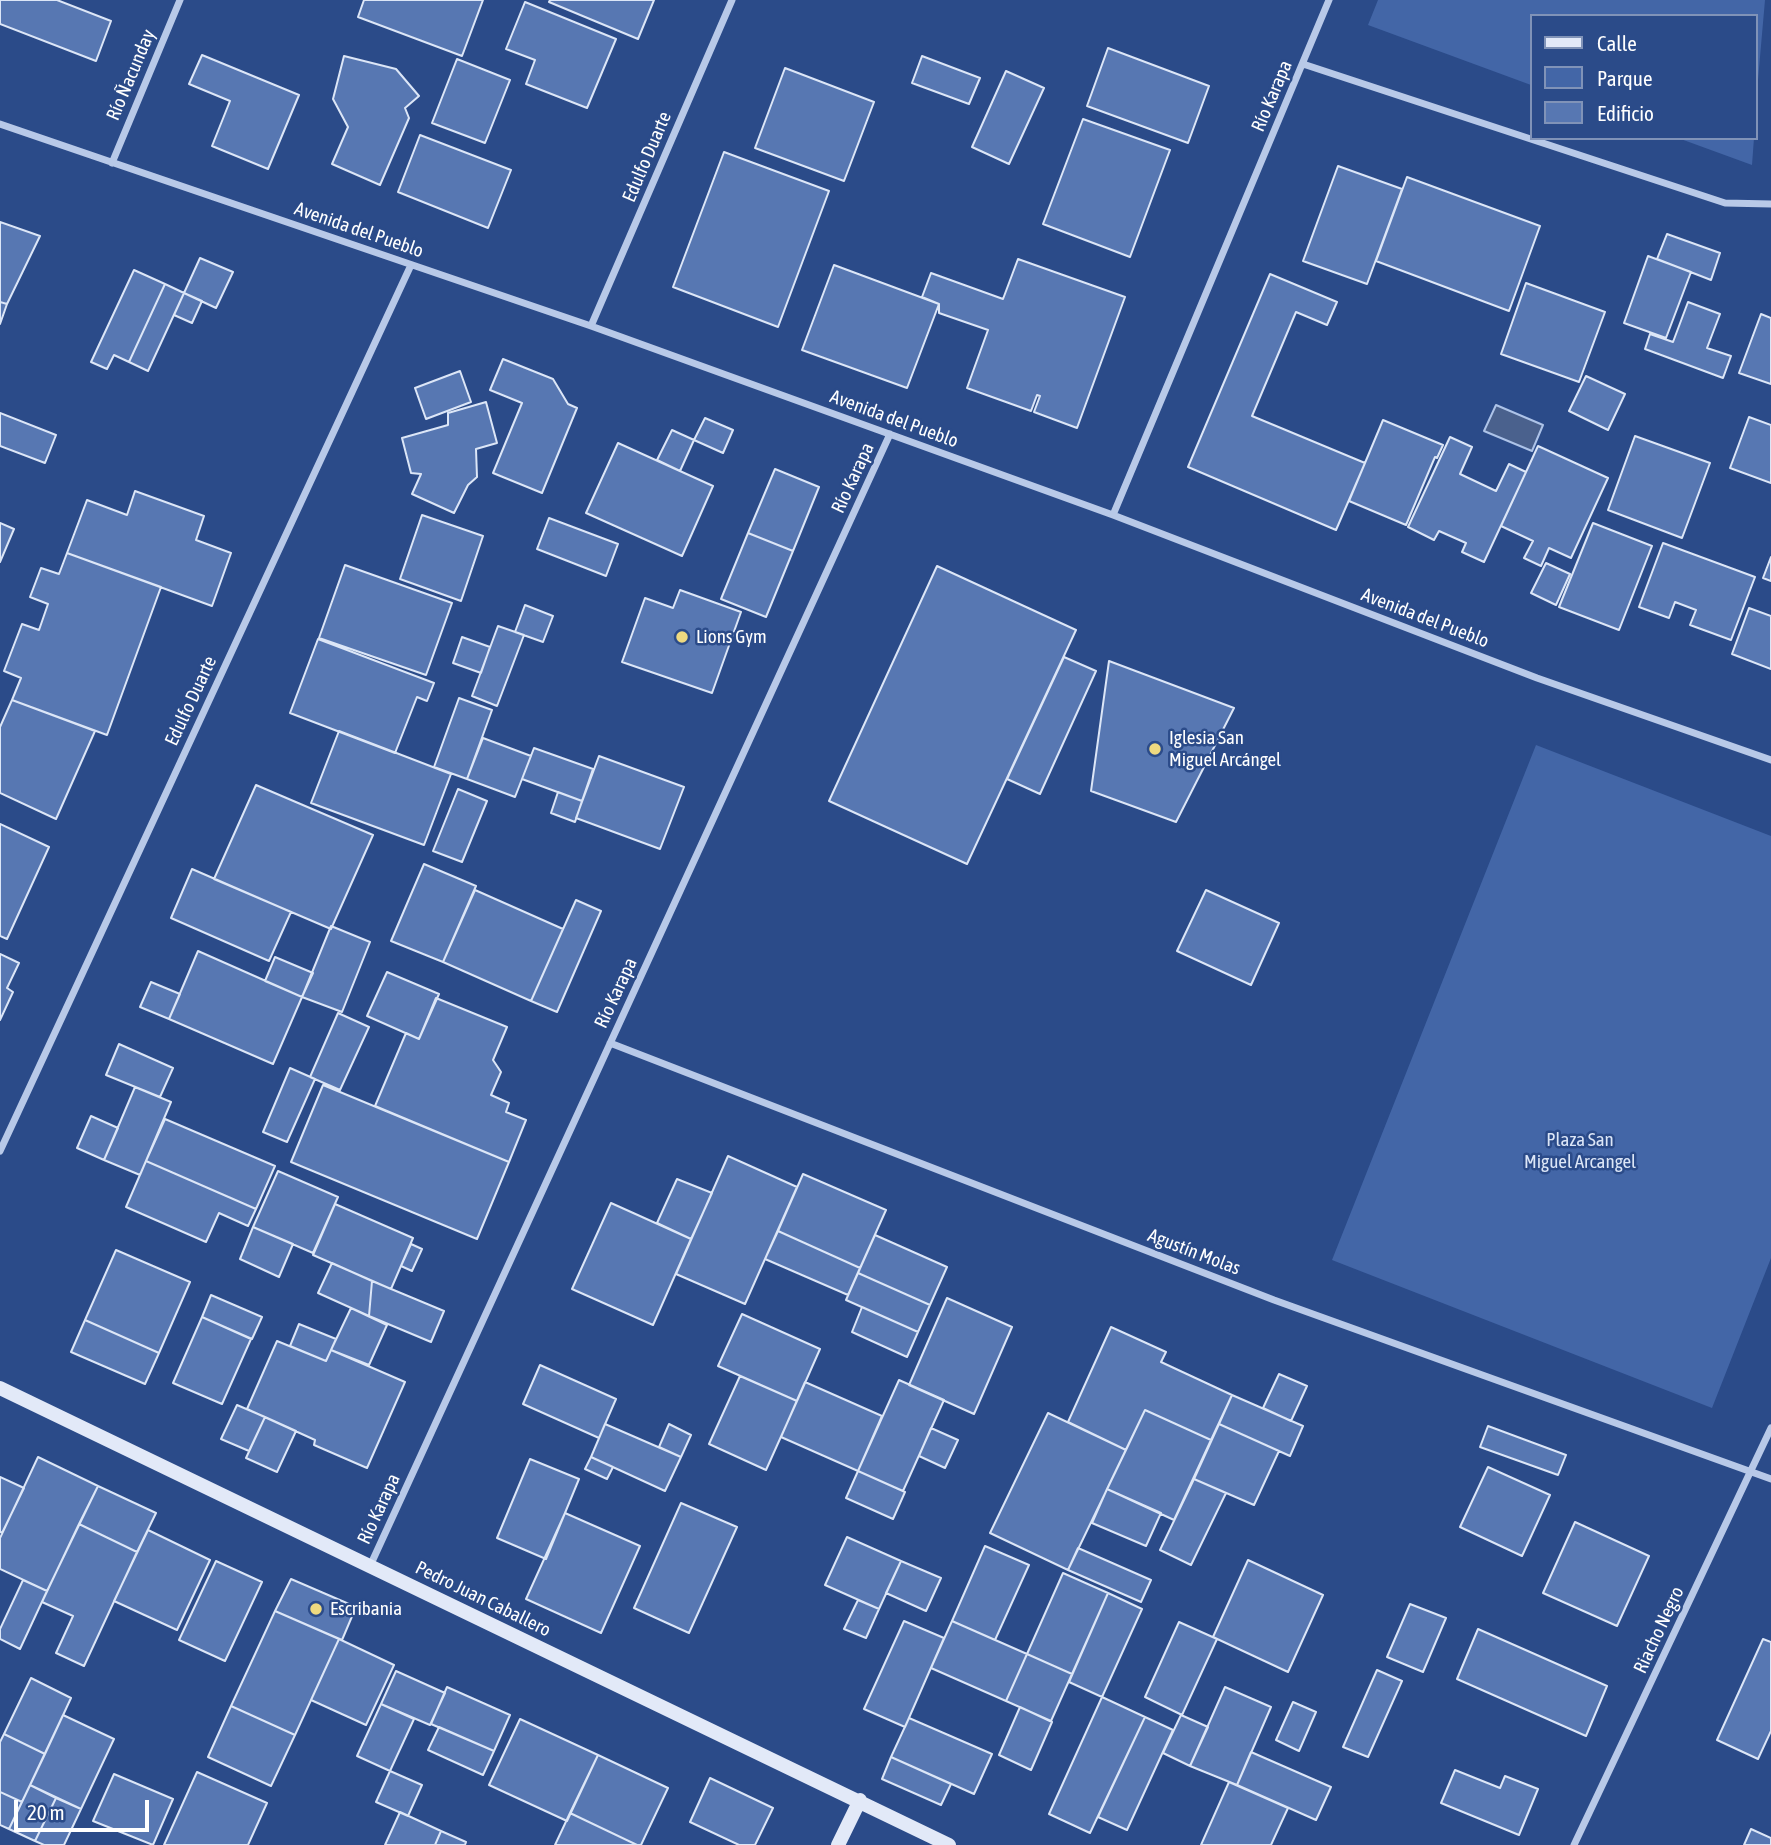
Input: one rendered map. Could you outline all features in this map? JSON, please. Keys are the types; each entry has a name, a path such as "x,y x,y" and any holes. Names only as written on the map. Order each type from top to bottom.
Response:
{"street":[{"name":"Río Ñacunday","path":"112,163 180,0"},
{"name":"Edulfo Duarte","path":"591,326 732,0"},
{"name":"Río Karapa","path":"1113,515 1329,0"},
{"path":"1303,64 1530,139"},
{"name":"Avenida del Pueblo","path":"0,124 591,326 1113,515 1537,678 1771,760"},
{"path":"1534,140 1725,203 1771,204"},
{"name":"Edulfo Duarte","path":"0,1151 411,265"},
{"name":"Río Karapa","path":"370,1566 890,434"},
{"name":"Agustín Molas","path":"610,1043 1274,1300 1771,1479"},
{"name":"Pedro Juan Caballero","path":"0,1388 949,1845"},
{"name":"Riacho Negro","path":"1574,1845 1771,1428"},
{"path":"838,1845 860,1800"}],"green space":[{"path":"1378,0 1765,0 1757,91 1757,14 1530,14 1530,85 1368,25"},
{"path":"1683,140 1754,140 1752,165"},
{"name":"Plaza San Miguel Arcangel","path":"1536,745 1771,836 1771,1258 1712,1408 1332,1260"}],"shaded area":[{"path":"1496,405 1543,425 1532,451 1484,431"}],"building":[{"path":"0,0 57,0 111,21 96,61 0,24"},
{"path":"364,0 483,0 462,56 358,17"},
{"path":"654,0 638,39 549,2"},
{"path":"525,2 616,39 587,108 526,84 535,60 506,49"},
{"path":"1108,48 1209,86 1188,143 1087,106"},
{"path":"202,55 299,95 268,169 212,146 230,101 189,84"},
{"path":"344,56 396,69 419,96 405,108 409,118 380,185 332,164 348,127 333,99"},
{"path":"922,56 980,78 969,104 912,83"},
{"path":"457,59 510,80 485,143 432,123"},
{"path":"785,68 874,102 844,181 755,148"},
{"path":"1006,71 1044,88 1009,164 972,147"},
{"path":"1083,119 1170,150 1130,257 1043,224"},
{"path":"420,135 511,170 488,228 398,192"},
{"path":"724,152 829,191 778,327 673,287"},
{"path":"1338,166 1402,189 1367,284 1303,261"},
{"path":"1407,177 1540,226 1509,311 1376,261"},
{"path":"0,222 40,236 7,304 0,302"},
{"path":"1667,234 1720,253 1711,280 1657,259"},
{"path":"1648,256 1691,272 1666,338 1624,323"},
{"path":"200,258 233,272 216,308 184,293"},
{"path":"1018,259 1125,297 1077,428 1034,412 1040,396 1037,395 1031,411 967,388 988,330 939,313 939,304 922,297 931,273 1003,299"},
{"path":"834,265 939,304 907,388 802,350"},
{"path":"134,270 165,284 129,362 114,355 107,369 91,362"},
{"path":"1270,274 1337,302 1327,325 1296,312 1252,416 1365,463 1336,530 1188,467"},
{"path":"1526,283 1605,312 1579,382 1501,354"},
{"path":"165,284 184,293 148,371 129,362"},
{"path":"184,293 202,301 192,323 174,315"},
{"path":"0,302 7,304 0,324"},
{"path":"1688,302 1720,314 1707,348 1731,356 1723,378 1645,349 1650,334 1673,342"},
{"path":"1761,314 1771,318 1771,384 1739,373"},
{"path":"503,359 553,379 568,404 577,408 542,493 493,473 522,403 490,390"},
{"path":"460,371 471,402 426,419 415,388"},
{"path":"1586,376 1625,394 1608,430 1569,411"},
{"path":"486,402 497,443 476,449 477,477 468,485 454,513 412,494 421,474 411,473 402,438 448,425 448,413"},
{"path":"0,413 56,435 45,463 0,446"},
{"path":"1749,417 1771,425 1771,483 1730,468"},
{"path":"705,418 733,430 723,453 694,440"},
{"path":"1383,420 1443,445 1437,458 1435,457 1406,525 1349,501"},
{"path":"672,430 694,440 680,471 657,460"},
{"path":"1635,436 1710,463 1682,538 1608,510"},
{"path":"1450,437 1472,447 1460,474 1496,491 1509,464 1526,472 1484,562 1462,552 1466,543 1439,531 1434,540 1408,527"},
{"path":"618,443 713,486 682,556 586,513"},
{"path":"1538,446 1608,478 1571,558 1549,548 1541,566 1524,558 1533,541 1501,526"},
{"path":"775,469 819,487 793,551 748,533"},
{"path":"135,491 204,516 196,540 231,553 212,606 67,553 87,500 127,515"},
{"path":"422,515 483,536 461,601 400,579"},
{"path":"549,518 618,544 606,576 537,549"},
{"path":"0,523 14,529 0,562"},
{"path":"1593,523 1652,546 1619,630 1559,607"},
{"path":"748,533 793,551 766,617 721,599"},
{"path":"1663,543 1755,577 1731,640 1690,625 1696,610 1675,602 1669,618 1639,607"},
{"path":"67,553 161,587 107,735 12,700 21,678 4,671 22,624 39,630 48,604 30,597 41,568 59,574"},
{"path":"1771,557 1771,581 1763,578"},
{"path":"1546,563 1570,574 1556,605 1531,593"},
{"path":"345,565 452,603 426,675 319,638"},
{"path":"937,566 1076,630 967,864 829,801"},
{"name":"Lions Gym","path":"680,590 741,612 712,693 622,662 645,598 673,608"},
{"path":"525,605 553,616 543,642 515,632"},
{"path":"1749,608 1771,616 1771,669 1732,654"},
{"path":"498,626 524,635 497,706 472,696"},
{"path":"462,637 490,647 481,673 453,663"},
{"path":"318,639 434,683 427,701 417,697 395,753 290,713"},
{"path":"1064,657 1096,671 1040,794 1007,779"},
{"name":"Iglesia San Miguel Arcángel","path":"1109,661 1234,708 1176,822 1091,791"},
{"path":"459,698 492,710 467,779 434,767"},
{"path":"12,700 95,731 56,819 0,793 0,727"},
{"path":"339,731 451,774 424,845 311,803"},
{"path":"483,738 531,756 515,797 467,779"},
{"path":"534,748 593,769 582,801 522,779"},
{"path":"599,756 684,787 660,849 576,818"},
{"path":"256,785 373,835 331,929 214,879"},
{"path":"458,789 487,801 462,862 433,851"},
{"path":"558,792 582,801 575,822 551,813"},
{"path":"0,824 49,847 7,939 0,936"},
{"path":"424,864 476,886 443,962 391,941"},
{"path":"192,869 291,912 269,961 171,918"},
{"path":"475,890 563,929 531,1001 443,962"},
{"path":"1206,890 1279,923 1251,985 1177,951"},
{"path":"576,900 601,911 557,1012 531,1001"},
{"path":"331,926 370,942 342,1012 302,997"},
{"path":"198,951 302,997 273,1064 169,1019"},
{"path":"0,954 19,963 7,988 13,992 0,1020"},
{"path":"275,957 313,973 302,997 265,981"},
{"path":"387,972 439,994 419,1039 367,1016"},
{"path":"151,982 180,994 169,1019 140,1007"},
{"path":"436,998 507,1027 493,1060 501,1072 491,1095 509,1103 506,1112 526,1120 509,1162 375,1106 406,1033 419,1039"},
{"path":"338,1013 369,1027 340,1090 310,1077"},
{"path":"119,1044 173,1068 160,1097 106,1075"},
{"path":"290,1068 315,1079 287,1142 263,1132"},
{"path":"323,1085 509,1162 477,1239 291,1162"},
{"path":"135,1087 171,1102 140,1175 104,1160"},
{"path":"91,1116 118,1128 104,1160 77,1148"},
{"path":"165,1119 275,1166 256,1209 146,1161"},
{"path":"728,1156 797,1187 745,1304 676,1274"},
{"path":"146,1161 256,1209 248,1226 219,1213 206,1242 126,1207"},
{"path":"278,1171 338,1197 313,1253 253,1227"},
{"path":"803,1174 886,1210 860,1268 778,1231"},
{"path":"677,1179 712,1193 691,1239 657,1223"},
{"path":"611,1203 691,1239 653,1325 572,1289"},
{"path":"335,1204 413,1238 391,1289 313,1255"},
{"path":"253,1227 293,1244 279,1277 240,1259"},
{"path":"778,1231 860,1268 848,1295 765,1259"},
{"path":"875,1235 947,1267 930,1305 858,1273"},
{"path":"411,1244 422,1249 412,1271 401,1266"},
{"path":"116,1250 190,1282 159,1353 85,1320"},
{"path":"332,1263 372,1281 369,1316 318,1293"},
{"path":"858,1273 930,1305 918,1332 846,1300"},
{"path":"372,1281 444,1311 431,1342 369,1316"},
{"path":"211,1295 262,1317 252,1339 202,1317"},
{"path":"947,1298 1012,1327 974,1414 909,1385"},
{"path":"862,1307 918,1332 907,1357 852,1332"},
{"path":"351,1308 387,1325 369,1365 331,1350"},
{"path":"742,1314 820,1349 797,1401 718,1366"},
{"path":"202,1317 251,1339 222,1404 173,1383"},
{"path":"85,1320 159,1353 145,1384 71,1352"},
{"path":"299,1324 336,1339 326,1361 290,1346"},
{"path":"1111,1327 1166,1352 1161,1362 1232,1395 1211,1440 1145,1410 1126,1450 1068,1422"},
{"path":"277,1341 326,1361 331,1350 405,1382 367,1468 314,1445 315,1440 247,1409"},
{"path":"540,1365 616,1399 599,1438 523,1404"},
{"path":"1279,1374 1307,1386 1291,1421 1263,1408"},
{"path":"740,1376 797,1401 766,1470 709,1444"},
{"path":"899,1380 944,1400 903,1491 858,1471"},
{"path":"805,1382 882,1416 858,1471 781,1437"},
{"path":"1232,1395 1303,1426 1290,1456 1219,1424"},
{"path":"237,1405 265,1417 249,1451 221,1439"},
{"path":"1145,1410 1211,1440 1174,1520 1107,1489"},
{"path":"1048,1413 1126,1450 1068,1570 990,1533"},
{"path":"265,1417 296,1431 277,1472 246,1458"},
{"path":"605,1424 681,1457 665,1491 591,1457"},
{"path":"669,1424 691,1435 681,1457 659,1447"},
{"path":"1219,1424 1279,1451 1254,1505 1194,1479"},
{"path":"1488,1426 1566,1455 1558,1475 1480,1447"},
{"path":"931,1428 958,1440 945,1468 919,1456"},
{"path":"38,1457 98,1486 47,1591 0,1569 0,1538"},
{"path":"591,1457 613,1467 607,1479 585,1469"},
{"path":"530,1459 579,1479 546,1559 497,1538"},
{"path":"1488,1467 1550,1495 1522,1556 1460,1527"},
{"path":"858,1471 905,1492 893,1519 846,1498"},
{"path":"0,1477 24,1488 2,1533 0,1532"},
{"path":"1194,1479 1226,1493 1191,1565 1160,1550"},
{"path":"98,1486 156,1513 137,1552 79,1524"},
{"path":"1107,1489 1161,1513 1146,1546 1092,1523"},
{"path":"681,1503 737,1527 689,1633 634,1608"},
{"path":"565,1513 640,1546 601,1633 526,1599"},
{"path":"1575,1522 1649,1556 1617,1626 1543,1593"},
{"path":"79,1524 137,1552 84,1666 56,1653 73,1616 42,1602"},
{"path":"148,1530 210,1560 177,1630 114,1601"},
{"path":"847,1537 901,1561 879,1609 825,1585"},
{"path":"985,1546 1029,1565 995,1640 952,1621"},
{"path":"1078,1548 1151,1580 1141,1602 1068,1570"},
{"path":"1248,1560 1323,1595 1288,1672 1213,1637"},
{"path":"216,1561 262,1582 225,1661 179,1640"},
{"path":"901,1561 941,1578 926,1611 886,1593"},
{"path":"1063,1573 1108,1593 1072,1674 1027,1654"},
{"name":"Escribania","path":"291,1579 356,1607 342,1640 275,1611"},
{"path":"23,1580 47,1591 20,1649 0,1639 0,1629"},
{"path":"1108,1593 1142,1609 1102,1697 1069,1682"},
{"path":"858,1600 879,1609 866,1638 844,1629"},
{"path":"1410,1604 1446,1618 1423,1672 1387,1657"},
{"path":"275,1611 339,1639 295,1735 231,1706"},
{"path":"904,1621 944,1638 905,1727 864,1709"},
{"path":"952,1621 1027,1654 1006,1701 931,1668"},
{"path":"1179,1622 1217,1639 1182,1715 1145,1697"},
{"path":"1478,1629 1607,1686 1586,1736 1457,1679"},
{"path":"339,1639 394,1665 366,1725 311,1700"},
{"path":"1763,1639 1771,1642 1771,1731 1758,1759 1717,1740"},
{"path":"1027,1654 1072,1674 1051,1721 1006,1701"},
{"path":"1377,1670 1402,1681 1368,1757 1343,1747"},
{"path":"396,1671 445,1693 430,1725 381,1704"},
{"path":"31,1678 71,1698 45,1754 4,1734"},
{"path":"447,1687 510,1715 494,1751 431,1724"},
{"path":"1225,1687 1271,1707 1237,1785 1190,1766"},
{"path":"1102,1697 1145,1717 1090,1833 1049,1814"},
{"path":"1293,1702 1316,1712 1299,1751 1276,1740"},
{"path":"381,1704 414,1719 390,1771 357,1756"},
{"path":"231,1706 295,1735 271,1786 208,1757"},
{"path":"1020,1707 1052,1722 1031,1770 999,1755"},
{"path":"63,1715 114,1739 81,1809 30,1785"},
{"path":"1181,1715 1208,1727 1190,1766 1163,1753"},
{"path":"1145,1717 1173,1730 1127,1830 1098,1817"},
{"path":"909,1718 992,1754 974,1794 891,1757"},
{"path":"520,1719 598,1755 567,1821 489,1785"},
{"path":"439,1727 494,1751 483,1775 428,1750"},
{"path":"4,1734 45,1754 22,1802 0,1792 0,1742"},
{"path":"1251,1752 1331,1787 1316,1820 1237,1785"},
{"path":"598,1755 668,1788 641,1845 570,1813"},
{"path":"891,1757 951,1784 941,1805 882,1779"},
{"path":"1455,1770 1500,1788 1505,1776 1538,1789 1519,1835 1441,1803"},
{"path":"390,1771 422,1785 408,1816 376,1802"},
{"path":"197,1772 267,1803 248,1845 164,1845"},
{"path":"114,1774 173,1799 153,1845 93,1821"},
{"path":"710,1778 773,1808 755,1845 739,1845 690,1822"},
{"path":"1229,1782 1288,1808 1271,1845 1201,1845"},
{"path":"30,1785 56,1798 35,1841 9,1829"},
{"path":"0,1792 22,1802 9,1829 0,1825"},
{"path":"56,1798 81,1809 64,1845 44,1845 35,1841"},
{"path":"400,1812 441,1831 435,1845 385,1845"},
{"path":"570,1813 637,1845 555,1845"},
{"path":"1751,1829 1771,1838 1771,1845 1744,1845"},
{"path":"441,1831 466,1842 465,1845 435,1845"}],"place":[{"name":"Lions Gym","path":"682,637"},
{"name":"Iglesia San Miguel Arcángel","path":"1155,749"},
{"name":"Escribania","path":"316,1609"}]}
